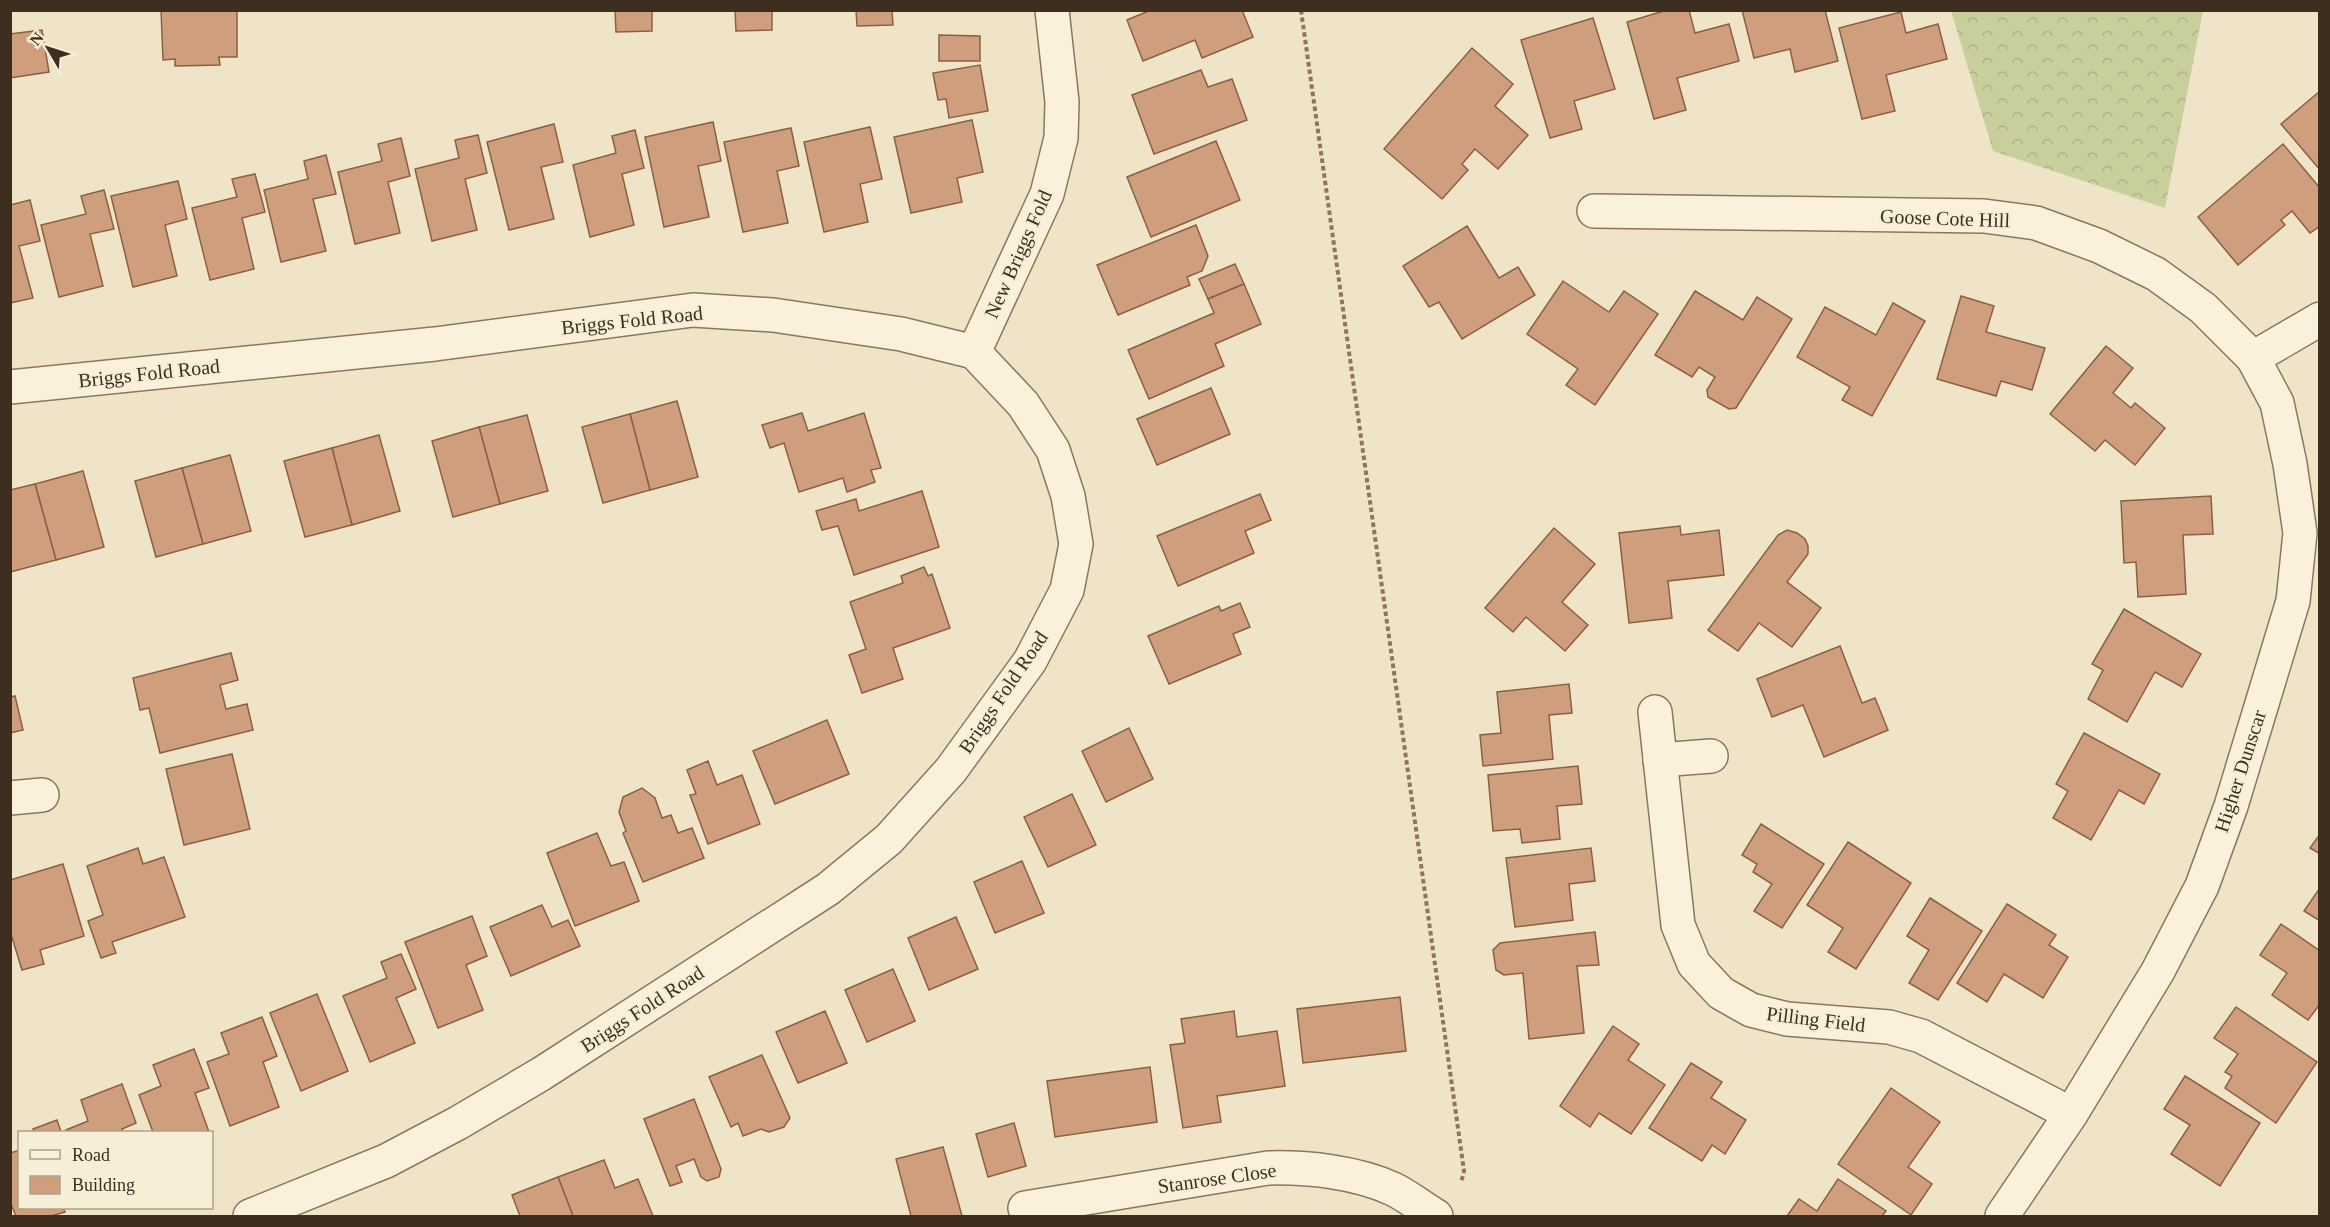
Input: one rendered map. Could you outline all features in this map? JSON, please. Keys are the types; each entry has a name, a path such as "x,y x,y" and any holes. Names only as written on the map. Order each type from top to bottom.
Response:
{"street":[{"name":"New Briggs Fold","path":"974,352 1047,194 1061,138 1062,102 1052,10"},
{"name":"Goose Cote Hill","path":"1594,211 1984,216 2036,223 2099,246 2156,274 2203,308 2253,358"},
{"name":"Briggs Fold Road","path":"10,387 435,344 693,310 773,315 890,332 974,352 1023,404 1053,450 1068,496 1077,543 1067,591 1030,661 951,770 889,839 828,889 541,1074 458,1123 386,1161 250,1216"},
{"path":"2253,358 2319,319"},
{"name":"Higher Dunscar","path":"2002,1216 2071,1113 2158,971 2202,885 2230,806 2293,601 2300,533 2290,464 2277,403 2253,358"},
{"name":"Pilling Field","path":"1655,712 1677,926 1694,964 1720,993 1751,1010 1786,1019 1889,1027 1921,1036 2071,1113"},
{"path":"1660,760 1711,756"},
{"name":"Stanrose Close","path":"1025,1208 1268,1168 1295,1167 1341,1173 1447,1205"}],"path":[{"path":"1301,10 1464,1171 1447,1205"}],"green space":[{"path":"1951,11 2203,11 2165,208 1993,151"}],"building":[{"path":"161,10 237,10 237,57 219,57 220,65 175,66 175,59 163,60"},
{"path":"615,10 652,10 652,31 616,32"},
{"path":"735,10 772,10 772,30 736,31"},
{"path":"856,10 892,10 893,25 857,26"},
{"path":"1151,10 1242,10 1253,37 1202,58 1195,40 1143,61 1127,20"},
{"path":"1667,10 1689,10 1695,33 1729,24 1739,61 1677,78 1686,110 1654,119 1627,22"},
{"path":"1742,10 1825,10 1838,61 1795,72 1790,49 1754,58"},
{"path":"1901,12 1906,33 1938,24 1947,59 1886,75 1895,111 1862,119 1839,28"},
{"path":"1593,18 1615,89 1574,101 1582,129 1550,138 1521,40"},
{"path":"42,30 49,72 10,78 10,34"},
{"path":"939,35 980,36 980,61 939,61"},
{"path":"1472,48 1513,84 1495,106 1528,135 1498,169 1475,149 1462,164 1468,170 1442,199 1384,149"},
{"path":"980,65 988,111 949,118 946,99 938,100 933,73"},
{"path":"1201,70 1208,87 1232,79 1247,120 1154,154 1132,95"},
{"path":"2320,91 2320,170 2281,124"},
{"path":"972,120 983,172 957,178 962,202 911,213 894,137"},
{"path":"713,122 721,161 698,166 709,217 664,227 645,137"},
{"path":"554,124 563,162 541,167 554,219 509,230 487,142"},
{"path":"870,127 882,179 860,184 868,222 824,232 804,142"},
{"path":"791,128 799,166 777,171 788,223 743,232 724,142"},
{"path":"635,130 644,168 622,174 634,225 590,237 573,165 616,153 612,136"},
{"path":"478,135 487,173 465,179 477,230 432,241 415,169 459,158 455,140"},
{"path":"401,138 410,176 388,182 400,233 355,244 338,172 382,161 378,144"},
{"path":"1216,141 1240,200 1151,237 1127,177"},
{"path":"2283,144 2320,188 2320,226 2310,233 2292,211 2281,220 2285,225 2238,265 2198,217"},
{"path":"326,155 336,194 313,199 326,251 281,262 264,190 308,179 304,161"},
{"path":"255,174 265,212 242,218 254,269 210,280 192,208 237,197 232,179"},
{"path":"178,181 187,219 165,225 177,276 133,287 111,196"},
{"path":"104,190 114,229 90,234 103,286 59,297 41,225 86,214 81,196"},
{"path":"30,200 40,241 19,246 33,298 10,303 10,205"},
{"path":"1196,225 1208,256 1202,271 1187,277 1190,285 1118,315 1097,265"},
{"path":"1467,226 1499,278 1518,267 1535,295 1462,339 1439,302 1429,307 1403,266"},
{"path":"1235,264 1244,284 1208,299 1199,279"},
{"path":"1563,281 1609,312 1624,291 1658,314 1595,405 1566,385 1578,369 1527,334"},
{"path":"1244,284 1261,324 1215,344 1224,366 1149,399 1128,350 1214,313 1208,299"},
{"path":"1695,291 1743,320 1757,297 1792,319 1736,408 1729,409 1708,397 1707,390 1715,377 1699,367 1692,377 1655,355"},
{"path":"1961,296 1994,306 1986,332 2045,348 2032,390 2001,381 1996,396 1937,379"},
{"path":"1893,303 1925,321 1872,416 1842,400 1850,387 1797,357 1825,307 1876,335"},
{"path":"2106,346 2133,368 2113,393 2131,408 2135,403 2165,428 2135,465 2105,440 2095,451 2050,414"},
{"path":"1211,388 1230,434 1157,465 1137,419"},
{"path":"677,401 698,477 650,490 630,414"},
{"path":"802,413 808,431 864,413 881,468 871,470 875,482 847,492 843,478 799,492 784,443 770,448 762,425"},
{"path":"630,414 650,490 603,503 582,427"},
{"path":"527,415 548,491 500,504 479,427"},
{"path":"479,427 500,504 453,517 432,441"},
{"path":"379,435 400,511 352,525 332,448"},
{"path":"332,448 352,525 305,537 284,461"},
{"path":"230,455 251,531 203,544 182,468"},
{"path":"182,468 203,544 156,557 135,481"},
{"path":"83,471 104,547 56,560 35,484"},
{"path":"35,484 56,560 10,572 10,490"},
{"path":"922,491 939,547 854,575 838,526 822,530 816,511 856,499 859,511"},
{"path":"1260,494 1271,520 1245,531 1254,553 1178,586 1157,536"},
{"path":"2211,496 2213,534 2183,535 2186,594 2138,597 2136,562 2124,563 2121,501"},
{"path":"1680,526 1681,535 1719,530 1724,575 1668,581 1672,618 1629,623 1619,533"},
{"path":"1554,528 1595,564 1562,602 1588,625 1565,651 1526,617 1513,632 1485,608"},
{"path":"1787,530 1805,539 1808,554 1787,582 1821,608 1792,647 1759,623 1738,651 1708,630 1778,535"},
{"path":"924,567 928,576 932,574 950,628 893,648 903,679 862,693 849,655 866,649 850,602 903,583 901,576"},
{"path":"1240,603 1250,627 1233,634 1241,654 1169,684 1148,636 1219,606 1221,611"},
{"path":"2124,609 2201,654 2182,687 2155,672 2127,722 2088,699 2103,670 2092,664"},
{"path":"1840,646 1862,703 1875,698 1888,730 1824,757 1803,705 1772,717 1757,679"},
{"path":"231,653 238,680 220,685 226,709 247,704 253,730 160,753 149,708 140,710 133,678"},
{"path":"1569,684 1572,713 1549,715 1553,759 1483,766 1480,735 1501,733 1497,692"},
{"path":"15,696 23,730 10,733 10,697"},
{"path":"827,720 849,774 775,804 753,751"},
{"path":"1129,728 1153,779 1106,802 1082,751"},
{"path":"2084,733 2160,774 2144,804 2119,790 2091,840 2053,818 2068,791 2056,784"},
{"path":"232,754 250,829 184,845 166,769"},
{"path":"708,761 717,785 742,775 760,824 708,844 690,795 696,794 687,770"},
{"path":"1578,766 1582,804 1557,806 1560,839 1522,843 1520,829 1493,831 1488,775"},
{"path":"642,788 655,798 662,818 671,815 678,833 692,828 704,858 643,882 623,833 626,831 619,812 623,797"},
{"path":"1072,794 1096,845 1048,867 1024,817"},
{"path":"1761,824 1824,864 1782,928 1754,911 1772,884 1753,872 1757,864 1742,855"},
{"path":"597,833 611,866 624,862 639,901 575,926 547,853"},
{"path":"2320,834 2320,854 2310,848"},
{"path":"1848,842 1911,883 1856,969 1828,952 1843,928 1807,905"},
{"path":"138,848 143,864 164,857 185,917 112,942 116,953 101,958 88,921 103,915 87,866"},
{"path":"1591,848 1595,881 1569,884 1573,920 1515,927 1506,858"},
{"path":"1022,861 1044,913 995,933 974,882"},
{"path":"63,864 84,936 40,950 44,964 22,970 10,931 10,880"},
{"path":"2320,888 2320,921 2304,911"},
{"path":"1930,898 1982,931 1938,1000 1909,983 1929,950 1907,936"},
{"path":"2007,904 2056,935 2049,945 2068,957 2043,998 2004,974 1987,1002 1957,983"},
{"path":"542,905 552,927 568,920 580,946 511,976 490,927"},
{"path":"472,916 487,956 466,965 483,1010 438,1028 405,942"},
{"path":"956,917 978,969 929,990 908,938"},
{"path":"2281,924 2320,951 2320,1004 2308,1020 2272,995 2287,973 2260,955"},
{"path":"1595,932 1599,965 1577,966 1584,1033 1529,1039 1523,973 1504,975 1496,970 1493,950 1500,943"},
{"path":"401,954 416,989 396,998 415,1043 370,1062 343,996 387,978 381,962"},
{"path":"893,969 915,1021 867,1042 845,990"},
{"path":"317,994 348,1071 301,1091 270,1013"},
{"path":"1400,997 1406,1051 1303,1063 1297,1009"},
{"path":"2236,1007 2317,1062 2276,1123 2225,1088 2232,1076 2225,1072 2238,1054 2214,1038"},
{"path":"825,1011 847,1063 798,1083 776,1032"},
{"path":"1234,1011 1237,1037 1277,1031 1285,1086 1217,1096 1221,1122 1183,1128 1170,1045 1185,1043 1181,1019"},
{"path":"262,1017 277,1056 263,1062 279,1107 230,1126 207,1062 229,1054 221,1033"},
{"path":"1613,1026 1639,1044 1628,1060 1665,1085 1631,1134 1599,1113 1590,1127 1560,1106"},
{"path":"194,1049 209,1088 195,1093 209,1131 153,1131 139,1095 161,1086 153,1065"},
{"path":"762,1055 790,1118 784,1127 769,1132 761,1129 743,1136 738,1123 731,1127 709,1077"},
{"path":"1691,1063 1722,1082 1711,1098 1746,1120 1725,1154 1712,1145 1702,1161 1649,1128"},
{"path":"1150,1067 1157,1122 1055,1137 1047,1081"},
{"path":"2185,1076 2260,1123 2220,1186 2171,1154 2190,1125 2164,1109"},
{"path":"122,1084 136,1123 122,1129 123,1131 66,1131 88,1121 81,1100"},
{"path":"1891,1088 1940,1122 1908,1167 1932,1184 1911,1215 1838,1164"},
{"path":"694,1099 721,1169 719,1177 707,1181 701,1177 694,1159 676,1166 682,1182 670,1186 644,1119"},
{"path":"57,1120 61,1131 34,1131 33,1129"},
{"path":"1014,1123 1026,1166 988,1177 976,1134"},
{"path":"943,1147 962,1216 911,1216 896,1159"},
{"path":"18,1151 18,1209 64,1209 65,1212 51,1216 16,1216 10,1202 10,1153"},
{"path":"604,1160 615,1188 638,1179 653,1216 573,1216 558,1177"},
{"path":"558,1177 573,1216 520,1216 512,1195"},
{"path":"1838,1179 1886,1211 1882,1216 1787,1216 1799,1199 1817,1211"}]}
